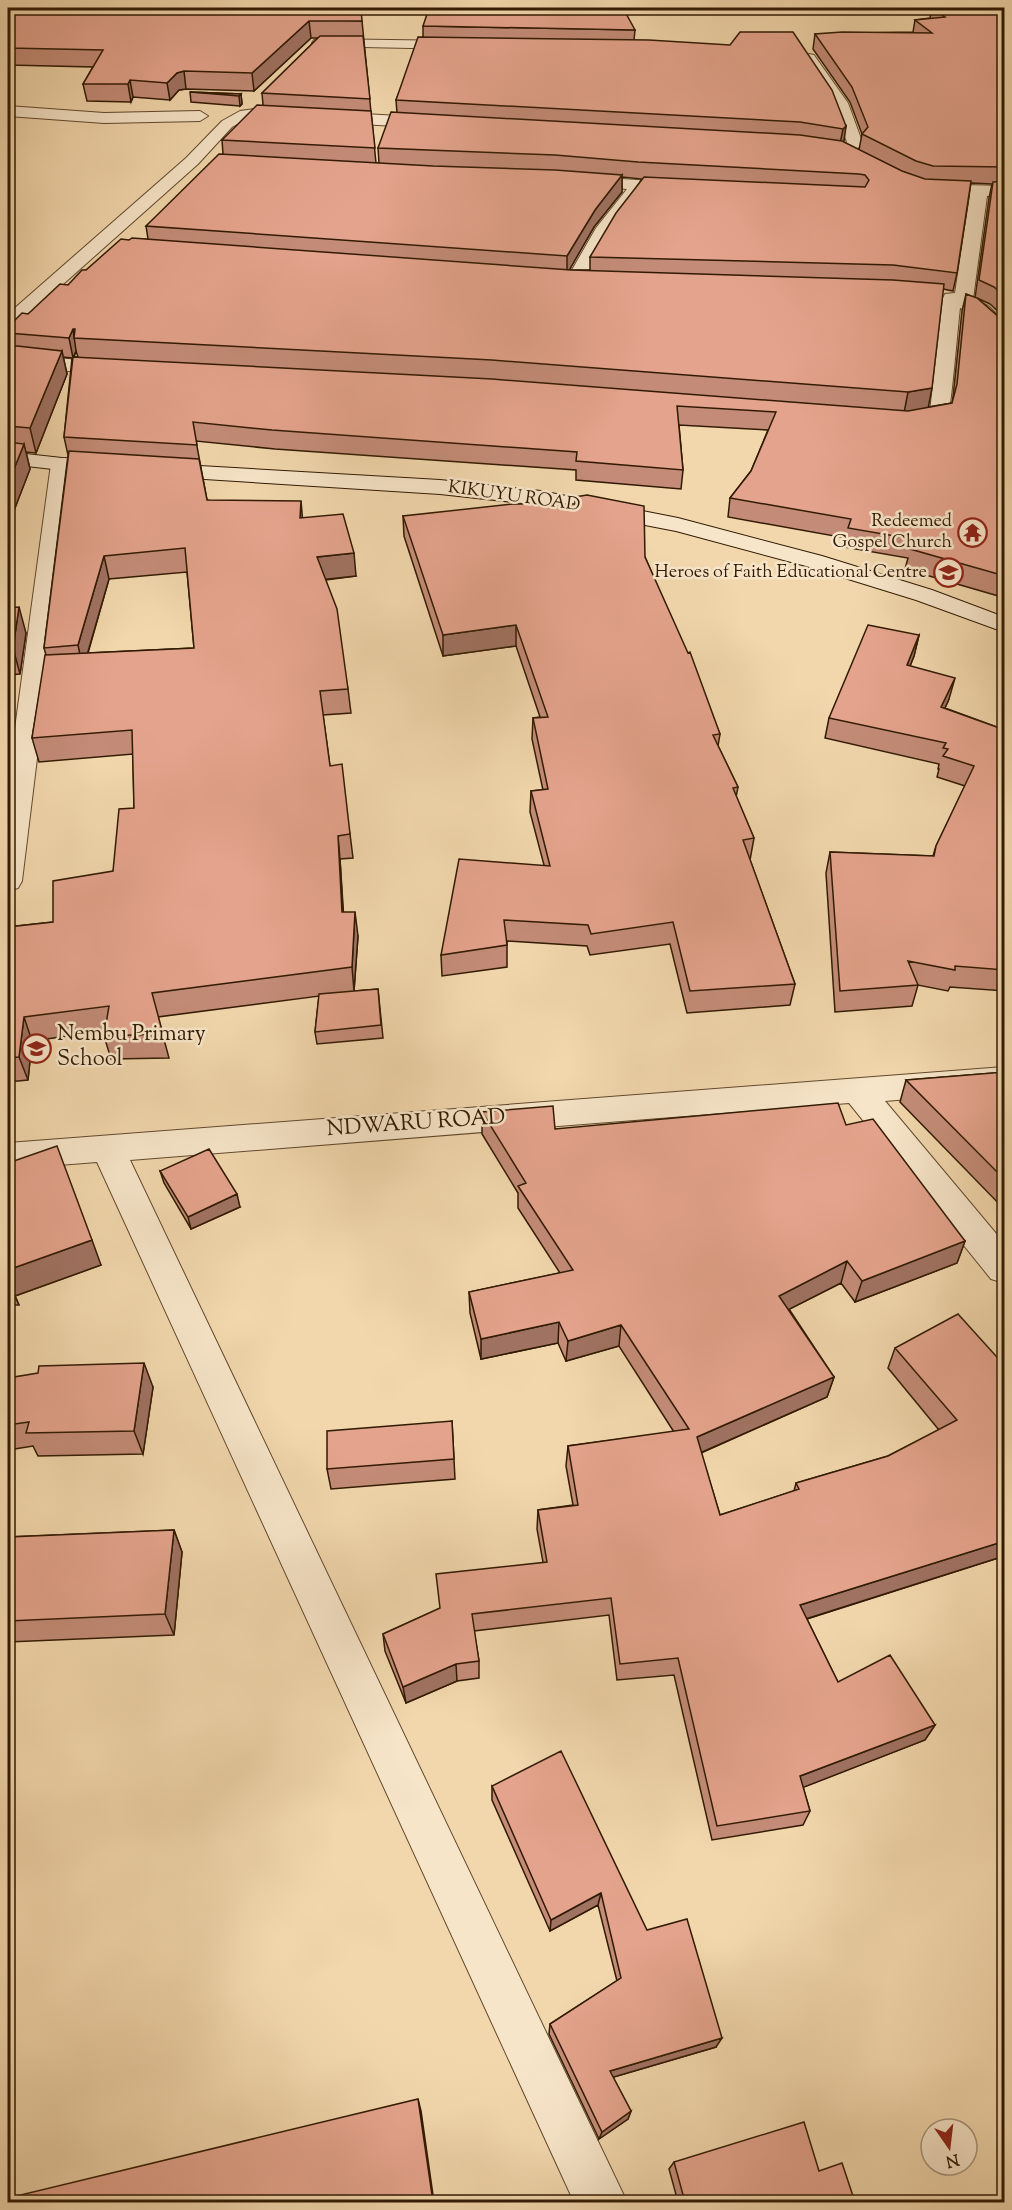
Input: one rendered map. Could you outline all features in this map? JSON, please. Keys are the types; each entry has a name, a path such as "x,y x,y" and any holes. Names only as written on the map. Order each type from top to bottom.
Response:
{"street":[{"path":"308,51 316,43 332,42 475,46"},
{"path":"798,42 840,104 855,144 838,151 865,162"},
{"path":"8,323 192,160 227,124 245,114 259,98"},
{"path":"167,115 180,102"},
{"path":"8,111 104,118 200,116"},
{"path":"245,114 452,124"},
{"path":"192,160 215,162"},
{"path":"567,180 696,189"},
{"path":"906,183 929,190 1005,191"},
{"path":"598,283 567,282 604,228 638,186"},
{"path":"893,420 904,421 940,415 940,394 979,192"},
{"path":"96,246 120,248"},
{"path":"931,296 957,300 981,310 1005,330"},
{"path":"8,360 44,365 134,370"},
{"name":"KIKUYU ROAD","path":"8,458 62,464 440,487 540,498 678,525 814,561 924,595 1005,624"},
{"path":"8,881 62,464"},
{"name":"NDWARU ROAD","path":"8,1156 1005,1079"},
{"path":"858,1091 1005,1268"},
{"path":"107,1148 601,2202"}],"building":[{"path":"8,8 361,8 362,21 309,21 252,73 184,71 177,73 167,83 130,80 128,84 83,84 103,50 8,48"},
{"path":"429,8 623,8 635,30 423,26"},
{"path":"934,8 1005,8 1005,167 933,166 916,161 862,134 868,127 852,87 815,34 932,33 915,20 945,17"},
{"path":"740,32 793,32 832,90 846,126 843,129 800,122 396,100 418,37 649,40 730,45"},
{"path":"320,36 363,36 370,99 262,93"},
{"path":"190,92 241,94 239,96"},
{"path":"257,105 371,111 375,148 222,140"},
{"path":"391,112 800,135 842,141 902,171 925,179 971,181 957,273 893,265 590,257 616,213 644,177 865,187 869,180 865,175 859,174 638,162 555,155 378,148"},
{"path":"219,154 622,175 595,210 567,256 146,226"},
{"path":"1005,181 1005,297 994,287 979,280 993,182"},
{"path":"121,239 571,270 893,280 944,284 932,388 908,392 492,360 74,338 75,329 69,338 8,333 8,327 22,313 28,314 60,284 68,285 82,270 86,270"},
{"path":"966,294 977,298 1000,318 1005,319 1005,576 910,549 918,540 848,528 851,519 730,498 751,471 776,412 677,406 683,470 576,461 577,452 272,430 193,422 197,445 64,437 73,357 492,379 908,411 952,403 957,384"},
{"path":"8,345 62,351 30,428 8,426"},
{"path":"8,442 24,444 8,484"},
{"path":"69,451 199,459 207,500 301,501 300,518 343,514 354,553 317,557 337,609 348,689 320,691 330,766 342,764 350,834 338,836 342,912 355,912 352,967 152,993 163,1034 104,1036 109,1006 24,1017 19,1057 8,1058 8,927 53,922 53,881 113,871 119,809 134,808 132,730 32,738 45,655 194,648 185,548 104,556 78,645 44,648"},
{"path":"587,495 644,506 645,557 688,653 690,652 720,734 713,735 738,787 733,788 754,838 743,840 795,984 690,991 673,922 591,934 588,925 504,920 507,945 441,955 459,859 550,866 531,791 548,789 533,718 548,717 516,625 443,635 403,516 513,504 575,504 575,497"},
{"path":"19,607 13,648 8,648 8,608"},
{"path":"868,625 919,635 907,665 955,678 941,707 1005,730 1005,970 955,966 955,970 908,961 918,985 840,991 830,852 934,856 936,846 974,766 943,756 948,749 943,748 946,743 829,718"},
{"path":"378,989 381,1025 315,1032 319,994"},
{"path":"1005,1072 1005,1180 906,1080"},
{"path":"838,1103 846,1125 873,1119 965,1241 862,1281 847,1261 779,1296 834,1377 697,1437 720,1515 799,1489 796,1483 888,1456 957,1420 895,1348 958,1314 1005,1366 1005,1541 800,1605 838,1682 890,1655 935,1725 800,1776 810,1811 717,1826 678,1658 620,1664 611,1598 472,1614 479,1661 456,1664 403,1687 383,1634 440,1608 436,1574 547,1562 538,1510 578,1505 568,1446 689,1429 621,1325 568,1341 559,1322 481,1339 469,1292 573,1270 518,1186 526,1183 482,1112 553,1106 555,1129"},
{"path":"57,1146 92,1240 8,1270 8,1163"},
{"path":"209,1149 237,1194 188,1217 160,1171"},
{"path":"144,1363 134,1431 26,1433 29,1422 8,1425 8,1378 38,1373 39,1366"},
{"path":"452,1421 454,1459 327,1469 327,1431"},
{"path":"174,1530 165,1614 8,1621 8,1537"},
{"path":"561,1751 647,1930 687,1919 722,2038 610,2071 631,2111 602,2132 550,2024 621,1978 601,1893 551,1920 492,1786"},
{"path":"418,2099 433,2202 8,2202 8,2198"},
{"path":"804,2122 819,2171 842,2163 855,2202 685,2202 674,2162"}],"place":[{"name":"Redeemed Gospel Church","path":"973,532"},
{"name":"Heroes of Faith Educational Centre","path":"948,573"},
{"name":"Nembu Primary School","path":"36,1048"}]}
